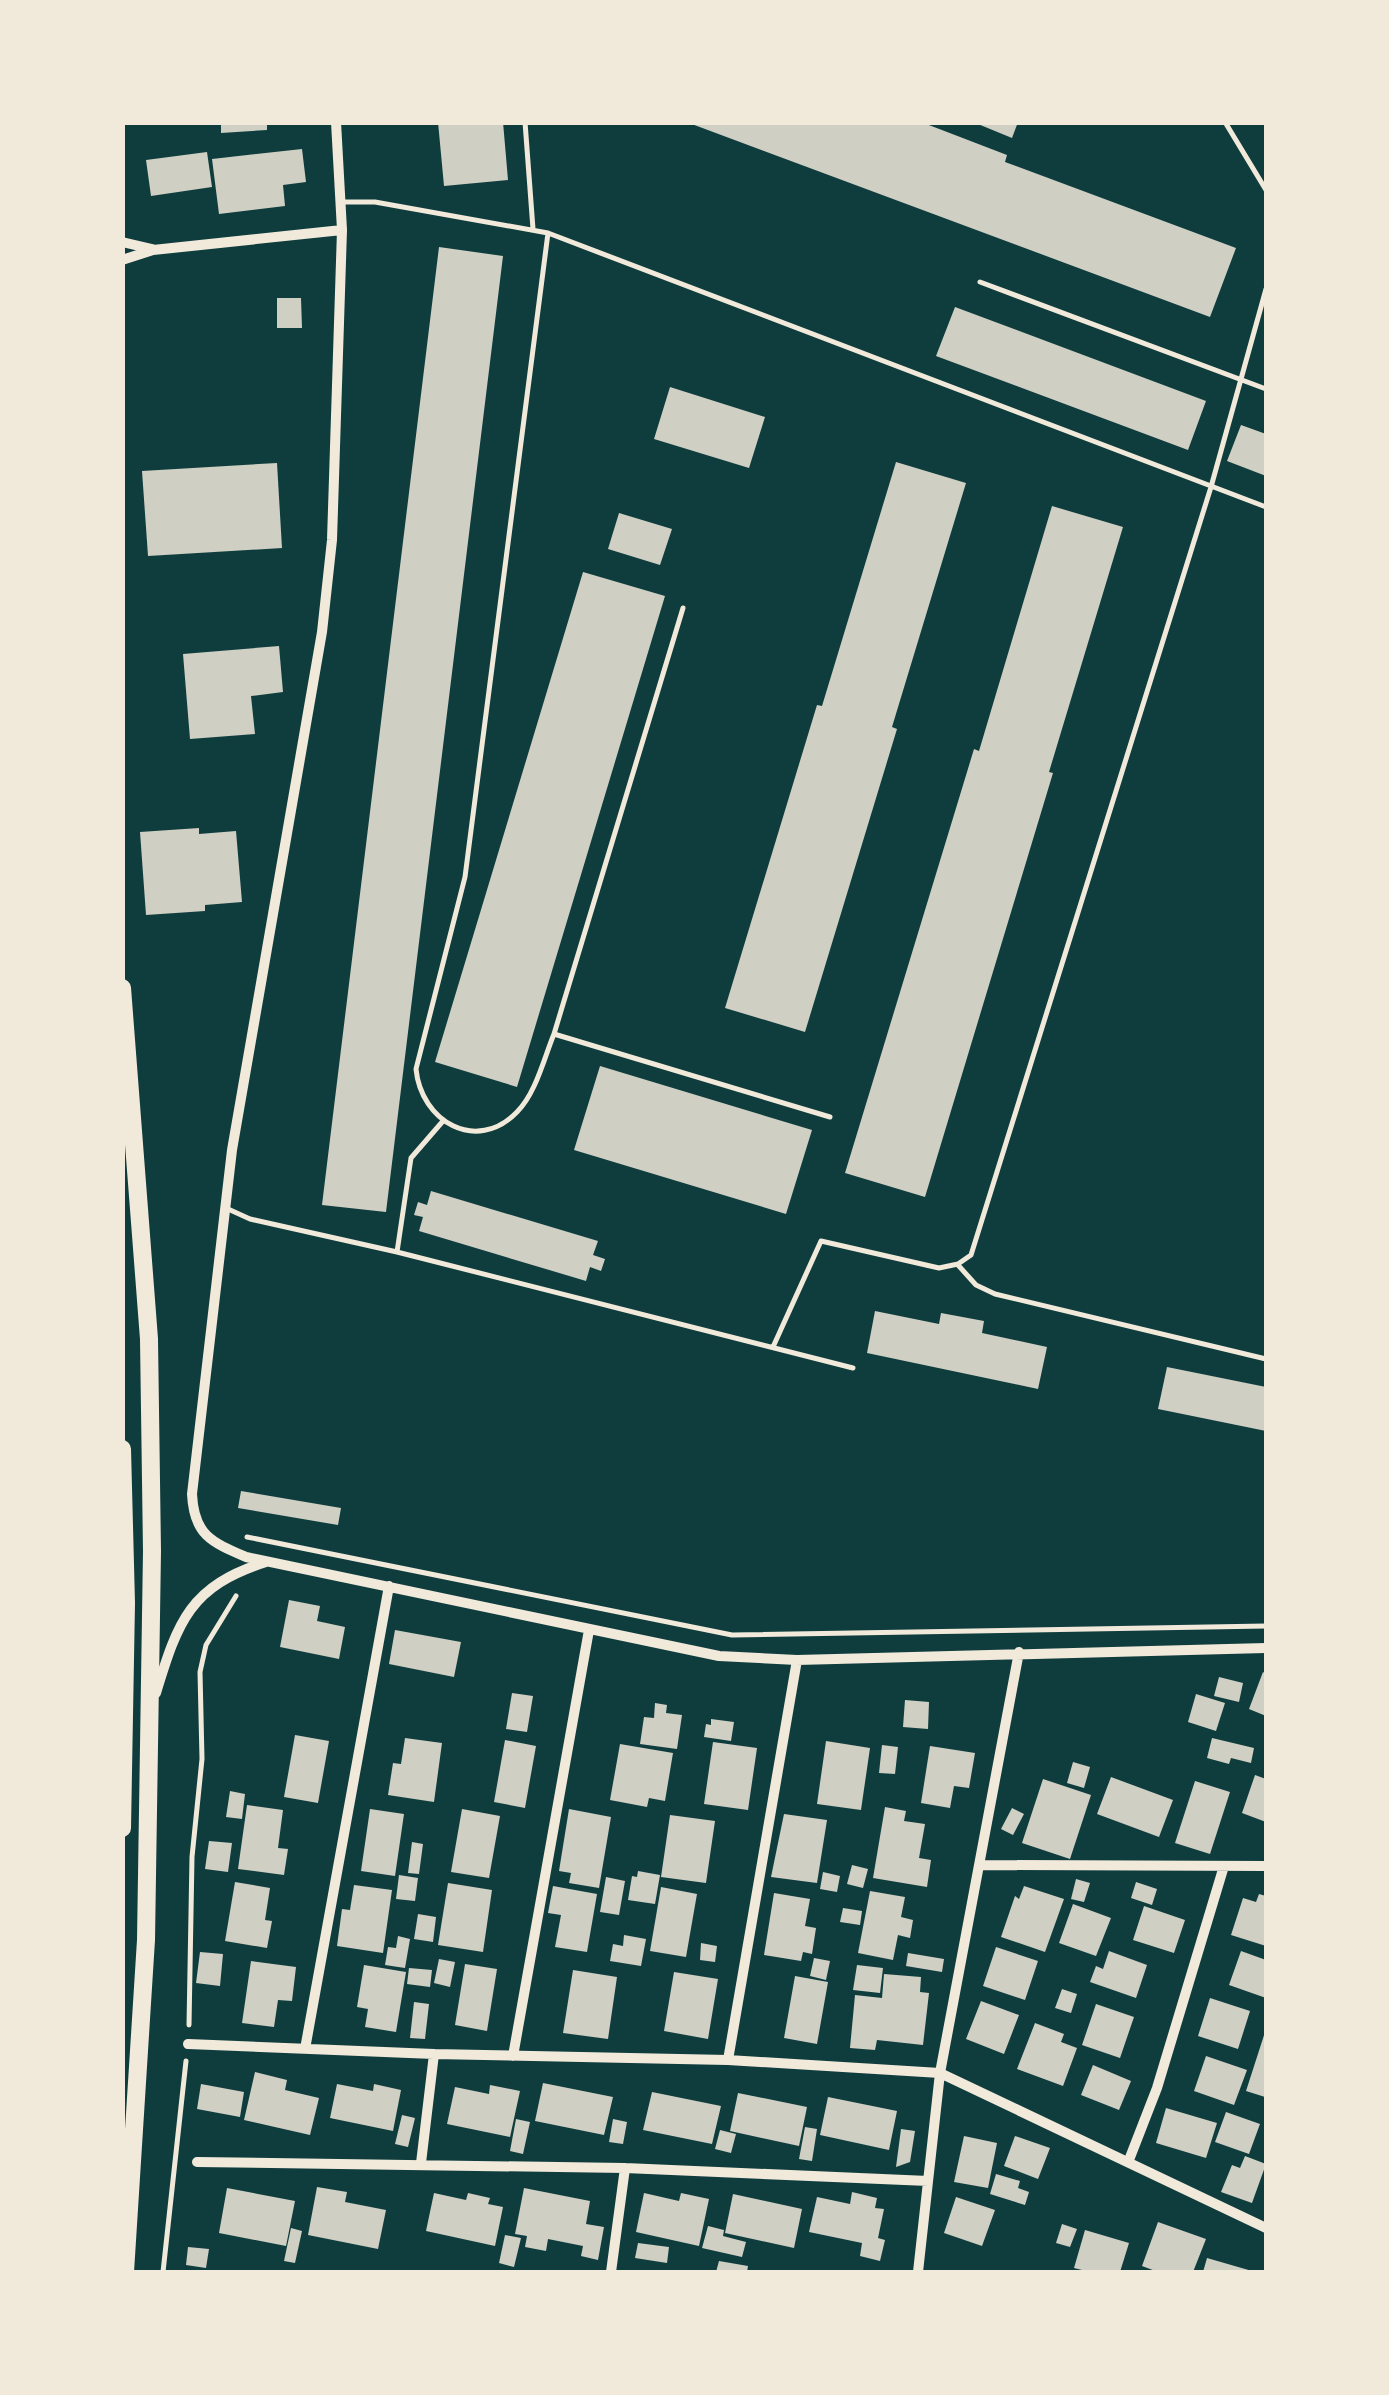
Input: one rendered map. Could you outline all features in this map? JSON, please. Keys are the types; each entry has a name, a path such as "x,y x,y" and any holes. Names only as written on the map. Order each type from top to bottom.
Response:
{"main road":[{"path":"122,988 149,1339 151,1708 141,2063 125,2272"},
{"path":"122,1450 126,1604 122,1828"}],"street":[{"path":"246,1563 200,1529 193,1515 192,1494 225,1208 322,632 332,540 342,230 336,122"},
{"path":"122,260 153,250 342,230"},
{"path":"122,242 153,250"},
{"path":"151,1708 172,1642 190,1610 204,1594 246,1563 268,1561 719,1656 797,1660 1266,1648"},
{"path":"305,2049 389,1586"},
{"path":"513,2056 589,1630"},
{"path":"918,2272 940,2073 1019,1652"},
{"path":"728,2060 797,1660"},
{"path":"981,1865 1266,1866"},
{"path":"1130,2160 1224,1866"},
{"path":"188,2044 728,2060 940,2073 1130,2160 1266,2228"},
{"path":"421,2163 434,2054"},
{"path":"196,2162 625,2168 928,2181"},
{"path":"612,2272 625,2168"}],"lane":[{"path":"525,122 534,230"},
{"path":"1224,122 1266,190"},
{"path":"342,202 376,202 548,233 1266,506"},
{"path":"548,233 466,877 416,1069 423,1098 443,1121 456,1128 487,1129 514,1116 524,1104 554,1034 683,608"},
{"path":"980,282 1266,389"},
{"path":"773,1347 821,1240 939,1268 958,1264 971,1255 1211,486 1266,289"},
{"path":"554,1034 830,1117"},
{"path":"397,1252 410,1158 443,1121"},
{"path":"225,1208 250,1219 397,1252 854,1368"},
{"path":"958,1264 976,1284 994,1294 1266,1359"}],"path":[{"path":"163,2272 188,2044 192,1857 202,1759 200,1672 206,1645 230,1611 246,1563 247,1535 732,1635 1266,1626"}],"building":[{"path":"221,122 267,122 267,130 221,133"},
{"path":"438,122 503,122 508,180 444,186"},
{"path":"921,122 1007,155 1005,162 1236,248 1210,317 689,123"},
{"path":"973,122 1018,122 1012,138"},
{"path":"302,149 306,182 283,185 285,206 219,214 212,159"},
{"path":"207,152 212,187 151,196 146,160"},
{"path":"439,247 503,256 386,1212 322,1205"},
{"path":"277,298 301,298 302,328 277,328"},
{"path":"955,307 1206,401 1188,450 936,356"},
{"path":"670,387 765,417 749,468 654,439"},
{"path":"1241,425 1266,434 1266,476 1227,461"},
{"path":"896,462 966,483 892,727 897,729 805,1032 725,1008"},
{"path":"277,463 282,548 148,556 142,471"},
{"path":"1052,506 1123,527 925,1197 845,1173"},
{"path":"619,513 672,529 660,565 608,549"},
{"path":"583,572 665,596 517,1087 435,1062"},
{"path":"279,646 283,692 251,696 255,734 190,739 183,654"},
{"path":"199,828 199,834 236,831 242,902 205,905 205,911 146,915 140,832"},
{"path":"600,1066 812,1130 786,1214 574,1150"},
{"path":"431,1191 598,1241 593,1255 605,1259 601,1271 590,1267 586,1281 419,1231 423,1217 414,1215 418,1202 427,1205"},
{"path":"875,1311 939,1324 941,1313 984,1321 982,1333 1047,1347 1038,1389 867,1353"},
{"path":"1167,1367 1266,1387 1266,1431 1158,1409"},
{"path":"241,1491 341,1508 338,1525 238,1508"},
{"path":"289,1600 320,1606 317,1621 345,1627 339,1659 280,1647"},
{"path":"395,1630 461,1642 454,1677 389,1664"},
{"path":"1263,1672 1266,1674 1266,1716 1249,1709"},
{"path":"1219,1677 1243,1683 1239,1702 1214,1696"},
{"path":"512,1693 533,1696 527,1732 506,1729"},
{"path":"1196,1694 1225,1703 1216,1731 1188,1722"},
{"path":"905,1700 929,1702 928,1729 903,1727"},
{"path":"655,1703 667,1705 666,1713 682,1715 677,1749 640,1744 644,1717 654,1718"},
{"path":"711,1719 734,1722 731,1741 704,1737"},
{"path":"295,1735 329,1741 318,1803 284,1797"},
{"path":"405,1738 442,1743 434,1802 388,1795 393,1763 401,1764"},
{"path":"1212,1738 1254,1748 1251,1763 1231,1758 1229,1764 1207,1758"},
{"path":"505,1740 536,1746 525,1808 494,1802"},
{"path":"826,1741 870,1748 861,1810 817,1804"},
{"path":"713,1742 757,1748 748,1810 704,1804"},
{"path":"620,1744 673,1753 665,1801 649,1798 647,1807 610,1800"},
{"path":"882,1745 898,1747 895,1774 879,1773"},
{"path":"930,1746 975,1753 969,1788 954,1786 950,1808 921,1803"},
{"path":"1073,1762 1090,1767 1084,1788 1067,1783"},
{"path":"1255,1775 1266,1779 1266,1822 1242,1813"},
{"path":"1111,1777 1173,1800 1159,1837 1097,1814"},
{"path":"1043,1779 1091,1795 1070,1859 1022,1843"},
{"path":"1195,1781 1230,1792 1210,1854 1175,1843"},
{"path":"230,1791 245,1794 242,1819 226,1817"},
{"path":"247,1805 283,1810 278,1848 288,1849 284,1875 238,1869"},
{"path":"885,1807 906,1811 904,1821 925,1824 919,1858 931,1860 927,1887 873,1878"},
{"path":"1012,1808 1024,1814 1013,1835 1001,1829"},
{"path":"370,1809 404,1814 395,1876 361,1871"},
{"path":"462,1809 500,1816 489,1878 451,1872"},
{"path":"569,1809 611,1817 599,1888 569,1883 571,1873 559,1871"},
{"path":"784,1814 827,1820 817,1883 771,1877"},
{"path":"670,1815 715,1821 706,1883 661,1877"},
{"path":"209,1841 232,1843 228,1872 205,1869"},
{"path":"412,1842 423,1844 419,1874 408,1873"},
{"path":"852,1865 868,1869 863,1888 847,1884"},
{"path":"638,1871 660,1875 655,1904 628,1900 632,1876 637,1877"},
{"path":"823,1872 840,1876 837,1892 820,1889"},
{"path":"399,1875 418,1878 415,1901 396,1899"},
{"path":"606,1877 625,1881 619,1915 600,1912"},
{"path":"1076,1879 1090,1883 1084,1902 1071,1899"},
{"path":"235,1882 270,1888 265,1920 272,1921 267,1948 225,1941"},
{"path":"1136,1882 1157,1889 1152,1905 1131,1898"},
{"path":"448,1883 492,1890 483,1952 438,1945"},
{"path":"354,1885 392,1890 383,1953 337,1946 342,1909 350,1910"},
{"path":"553,1886 597,1894 587,1952 555,1947 561,1915 548,1913"},
{"path":"1024,1886 1064,1899 1045,1952 1001,1937 1015,1896 1019,1899"},
{"path":"661,1887 697,1894 686,1957 650,1951"},
{"path":"870,1891 905,1897 901,1917 913,1920 910,1938 898,1935 893,1960 858,1953"},
{"path":"774,1893 810,1899 805,1926 816,1928 812,1954 803,1952 801,1961 764,1955"},
{"path":"1259,1894 1266,1896 1266,1946 1231,1935 1243,1898 1256,1902"},
{"path":"1073,1904 1111,1918 1096,1956 1059,1943"},
{"path":"1144,1906 1185,1920 1174,1953 1133,1940"},
{"path":"843,1908 862,1911 860,1925 840,1922"},
{"path":"418,1914 436,1917 433,1942 414,1939"},
{"path":"624,1935 646,1939 641,1966 610,1961 613,1944 623,1946"},
{"path":"398,1936 410,1939 405,1968 385,1965 388,1947 396,1948"},
{"path":"701,1943 717,1946 715,1962 700,1960"},
{"path":"996,1947 1038,1961 1025,2000 983,1986"},
{"path":"1109,1951 1147,1965 1136,1998 1090,1982 1096,1966 1103,1969"},
{"path":"1241,1951 1266,1960 1266,1998 1229,1985"},
{"path":"200,1952 223,1954 220,1986 196,1983"},
{"path":"908,1953 944,1959 942,1972 906,1966"},
{"path":"814,1958 830,1961 826,1980 810,1976"},
{"path":"439,1959 455,1962 450,1987 434,1983"},
{"path":"251,1961 296,1967 292,2001 278,2000 274,2027 242,2023"},
{"path":"465,1964 497,1969 487,2031 455,2025"},
{"path":"364,1965 406,1972 396,2032 365,2027 368,2009 357,2007"},
{"path":"857,1965 883,1968 880,1993 853,1990"},
{"path":"409,1968 432,1970 430,1987 407,1984"},
{"path":"573,1970 617,1977 608,2039 563,2033"},
{"path":"674,1972 718,1979 708,2039 664,2031"},
{"path":"884,1974 921,1977 920,1992 929,1993 923,2045 877,2040 875,2050 850,2048 855,1995 882,1998"},
{"path":"795,1976 828,1982 817,2044 784,2038"},
{"path":"1062,1989 1077,1994 1071,2013 1055,2008"},
{"path":"1210,1998 1250,2011 1238,2049 1198,2036"},
{"path":"981,2001 1019,2015 1004,2054 966,2039"},
{"path":"414,2002 429,2004 425,2039 410,2038"},
{"path":"1096,2004 1134,2017 1120,2058 1082,2045"},
{"path":"1035,2023 1064,2034 1061,2042 1077,2048 1063,2086 1017,2069"},
{"path":"1266,2029 1266,2093 1265,2097 1246,2091"},
{"path":"1206,2056 1247,2070 1234,2105 1194,2091"},
{"path":"1093,2065 1131,2081 1119,2110 1081,2095"},
{"path":"255,2072 287,2080 285,2090 319,2098 310,2135 244,2120"},
{"path":"543,2083 613,2097 604,2135 535,2121"},
{"path":"201,2084 244,2092 240,2117 197,2109"},
{"path":"337,2084 373,2091 374,2084 401,2090 393,2131 330,2118"},
{"path":"490,2085 520,2091 510,2137 447,2124 455,2087 489,2094"},
{"path":"652,2092 721,2106 712,2144 643,2130"},
{"path":"738,2093 807,2107 799,2146 730,2131"},
{"path":"828,2097 897,2111 889,2150 820,2135"},
{"path":"1166,2108 1217,2123 1206,2158 1156,2143"},
{"path":"1226,2112 1260,2124 1249,2154 1215,2142"},
{"path":"402,2115 415,2118 408,2147 395,2144"},
{"path":"516,2119 530,2122 523,2154 510,2151"},
{"path":"613,2119 627,2122 623,2144 609,2142"},
{"path":"805,2127 817,2129 812,2161 799,2159"},
{"path":"901,2129 915,2131 910,2162 896,2167"},
{"path":"720,2130 736,2134 731,2153 715,2149"},
{"path":"964,2136 997,2143 988,2188 954,2182"},
{"path":"1015,2136 1050,2148 1038,2179 1004,2166"},
{"path":"1245,2156 1266,2164 1252,2203 1221,2192 1232,2165 1240,2168"},
{"path":"996,2174 1020,2181 1018,2188 1029,2192 1025,2205 990,2194"},
{"path":"317,2187 347,2192 345,2202 386,2210 378,2249 308,2235"},
{"path":"227,2188 295,2201 286,2246 219,2233"},
{"path":"524,2188 590,2201 586,2224 604,2227 598,2260 581,2256 583,2246 548,2239 546,2251 525,2247 527,2236 515,2234"},
{"path":"852,2192 877,2198 875,2208 884,2209 878,2238 885,2240 880,2261 860,2256 862,2243 809,2232 817,2197 850,2204"},
{"path":"434,2193 466,2200 468,2193 490,2198 488,2204 503,2207 495,2246 426,2231"},
{"path":"644,2193 679,2201 681,2193 709,2199 699,2246 636,2232"},
{"path":"733,2194 802,2209 794,2248 725,2233"},
{"path":"956,2197 995,2210 982,2246 944,2233"},
{"path":"1158,2222 1206,2239 1193,2272 1158,2272 1142,2266"},
{"path":"1062,2224 1077,2229 1070,2247 1056,2243"},
{"path":"708,2226 724,2230 723,2236 746,2242 742,2257 702,2248"},
{"path":"291,2228 302,2231 295,2263 284,2261"},
{"path":"1085,2230 1129,2243 1120,2272 1074,2268"},
{"path":"505,2235 521,2238 514,2267 499,2263"},
{"path":"638,2243 669,2247 667,2263 635,2258"},
{"path":"188,2247 209,2249 206,2268 186,2265"},
{"path":"1207,2258 1252,2271 1252,2272 1203,2272"},
{"path":"719,2261 748,2266 747,2272 716,2272"}]}
